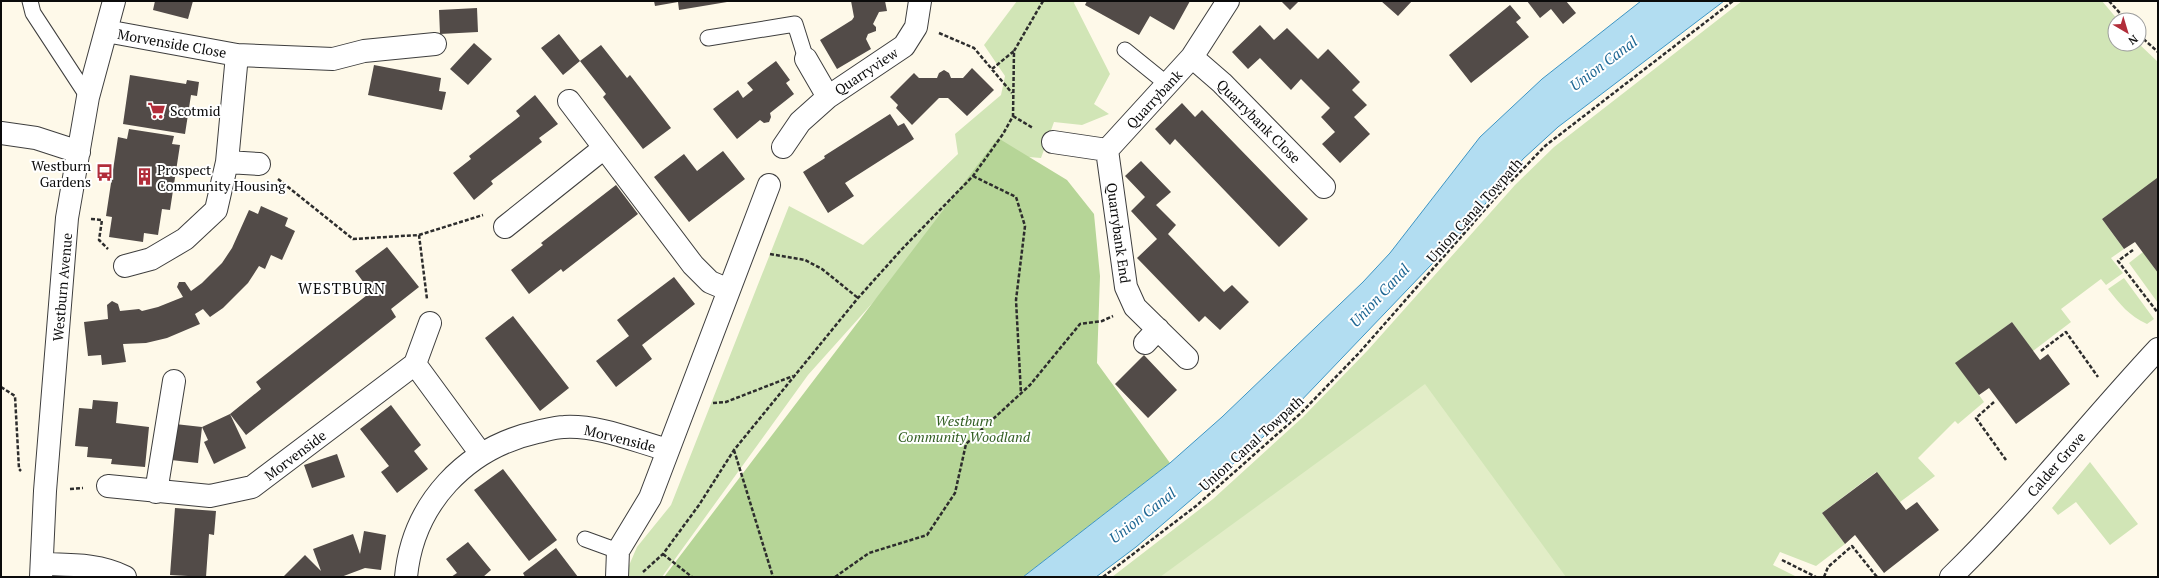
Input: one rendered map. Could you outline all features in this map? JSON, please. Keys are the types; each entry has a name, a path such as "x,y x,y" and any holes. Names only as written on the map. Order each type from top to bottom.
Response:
{"street":[{"name":"Westburn Avenue","path":"42,571 45,491 67,218 88,97 114,1"},
{"name":"Quarryview","path":"783,147 800,122 828,97 904,46 916,27 920,1"},
{"name":"Quarrybank","path":"1107,150 1192,57 1228,1"},
{"name":"Morvenside Close","path":"106,31 237,55 333,59 364,51 435,44"},
{"name":"Morvenside Close","path":"125,266 151,259 185,239 216,210 227,162 237,55"},
{"name":"Quarrybank Close","path":"1192,57 1222,83 1324,187"},
{"name":"Quarryview","path":"806,59 828,97"},
{"path":"569,101 693,265 710,282 729,290"},
{"path":"1,133 36,138 79,152"},
{"path":"1053,142 1107,150"},
{"path":"505,227 604,148"},
{"name":"Quarrybank End","path":"1107,150 1126,287 1151,336 1187,358"},
{"path":"227,162 259,164"},
{"name":"Morvenside","path":"617,577 618,551 650,498 768,185"},
{"path":"430,323 415,364 481,454"},
{"name":"Calder Grove","path":"1951,577 2037,487 2112,397 2158,349"},
{"name":"Morvenside","path":"108,486 156,492 210,496 252,488 415,364"},
{"path":"156,492 174,381"},
{"name":"Morvenside","path":"406,577 407,564 422,519 448,481 481,454 517,437 564,427 596,429 668,450"},
{"path":"42,571 77,565 108,569 125,577"}],"lane":[{"path":"30,1 33,13 88,97"},
{"path":"708,38 795,24 806,59"},
{"path":"1125,50 1167,84"},
{"path":"585,539 618,551"}],"path":[{"path":"992,69 1014,51 1043,1"},
{"name":"Union Canal Towpath","path":"1103,577 1196,506 1300,414 1359,353 1505,187 1545,146 1733,1"},
{"path":"2109,1 2119,12"},
{"path":"916,27 936,31 974,48 1012,94"},
{"path":"2147,42 2158,52"},
{"path":"638,577 662,554 699,505 734,450 858,298 902,249 973,176 1013,116 1012,94 1014,51"},
{"path":"259,164 353,239 419,235 485,214"},
{"path":"973,176 1016,197 1025,226 1016,300 1021,394"},
{"path":"67,218 102,220 99,240 125,266"},
{"path":"419,235 430,323"},
{"path":"744,250 805,260 822,269 858,298"},
{"path":"2133,250 2118,261 2158,312"},
{"path":"836,577 869,553 927,535 955,494 966,444 1021,394 1080,324 1102,321"},
{"path":"2041,351 2066,332 2112,397"},
{"path":"685,405 726,402 795,376"},
{"path":"1,388 15,396 19,469 45,491 108,486"},
{"path":"1994,402 1976,418 2006,460"},
{"path":"734,450 773,577"},
{"path":"1824,577 1828,568 1852,546 1877,577"},
{"path":"662,554 692,577"},
{"path":"1782,560 1816,577"}],"green space":[{"path":"1017,1 1075,1 1074,3 1110,74 1094,104 1109,114 1082,125 1054,122 1041,158 1005,155 808,375 662,577 624,577 637,547 671,505 789,206 863,245 958,154 955,134 1001,95 1005,76 984,45"},
{"path":"1742,1 2102,1 2111,12 2107,12 2107,52 2147,52 2158,62 2158,180 2157,179 2102,219 2124,249 2111,258 2123,273 2106,285 2101,279 2061,309 2071,322 2033,351 2012,322 1956,363 1984,402 1958,424 1955,421 1918,458 1935,476 1900,502 1876,472 1822,513 1845,544 1816,566 1780,552 1773,565 1797,577 1112,577 1213,499 1303,417 1368,350 1515,185 1554,147"},
{"name":"Westburn Community Woodland","path":"998,138 1067,180 1094,214 1100,276 1097,363 1170,463 1023,577 664,577"},
{"path":"2143,252 2158,273 2158,303 2129,263"},
{"path":"2124,278 2154,319 2147,324 2135,317 2121,305 2108,289"},
{"path":"1425,384 1566,577 1160,577"},
{"path":"2090,462 2138,524 2110,545 2076,502 2058,515 2052,508"}],"water":[{"name":"Union Canal","path":"1641,1 1724,1 1558,127 1523,159 1453,242 1296,406 1248,451 1136,547 1096,577 1023,577 1170,463 1222,417 1363,282 1390,253 1480,137 1542,79"}],"building":[{"path":"155,1 193,1 188,19 153,10"},
{"path":"654,1 727,2 679,10 678,2 655,6"},
{"path":"851,1 885,1 887,11 879,12 873,24 876,27 876,31 868,34 866,39 871,49 837,69 820,40 852,20 854,17"},
{"path":"1087,1 1190,1 1174,30 1150,16 1139,35 1085,5"},
{"path":"1281,1 1299,1 1290,10"},
{"path":"1381,1 1412,1 1398,16"},
{"path":"1527,1 1566,1 1576,13 1563,24 1551,9 1540,18"},
{"path":"1510,5 1521,18 1516,22 1529,37 1471,83 1449,55"},
{"path":"477,8 478,32 440,34 439,10"},
{"path":"1260,25 1274,40 1287,28 1318,59 1328,49 1360,82 1352,90 1367,105 1354,117 1370,134 1340,163 1322,144 1335,132 1321,117 1330,108 1301,79 1291,90 1260,58 1248,69 1232,52"},
{"path":"559,34 580,61 563,75 541,48"},
{"path":"474,43 492,59 468,85 450,69"},
{"path":"601,45 627,78 630,75 671,128 643,149 603,97 606,94 580,61"},
{"path":"776,61 790,80 786,83 794,94 770,113 771,117 769,122 764,123 760,120 737,139 713,109 738,90 743,98 753,90 747,83"},
{"path":"374,65 441,78 439,91 446,92 442,110 368,95"},
{"path":"972,68 994,90 967,116 948,98 939,98 912,125 896,108 898,105 890,97 914,73 919,78 937,78 939,73 944,70 949,73 951,78 963,78"},
{"name":"Scotmid","path":"130,75 186,84 187,80 199,82 197,96 191,95 185,134 123,124"},
{"path":"535,95 558,124 539,138 542,142 491,181 493,184 474,200 453,173 471,159 469,156 520,116 516,111"},
{"path":"1182,103 1195,117 1202,110 1308,219 1279,247 1175,139 1170,145 1155,129"},
{"path":"890,114 898,126 904,123 914,139 845,183 854,196 828,213 803,172 825,158 824,156"},
{"name":"Prospect Community Housing","path":"129,129 174,136 172,144 180,145 170,210 162,209 158,235 144,233 143,242 109,237 112,217 106,216 118,137 127,139"},
{"path":"723,151 745,179 689,222 654,177 684,154 697,171"},
{"path":"1141,161 1171,192 1156,205 1176,225 1168,234 1224,292 1232,285 1249,302 1220,330 1205,316 1199,322 1137,258 1157,239 1131,211 1145,197 1125,176"},
{"path":"2157,178 2158,273 2135,242 2124,249 2102,219"},
{"path":"616,185 638,214 563,272 561,269 529,294 511,270 543,245 541,243"},
{"path":"261,206 288,218 285,226 295,231 282,260 271,255 265,269 259,266 248,283 223,308 210,317 203,309 195,314 200,324 167,338 146,343 123,344 126,362 102,365 101,355 88,356 84,322 108,319 107,305 112,301 118,304 120,311 139,309 142,311 158,307 183,297 177,287 179,282 185,282 191,291 202,283 222,263 232,248 249,210 258,214"},
{"path":"387,247 419,287 391,309 396,317 246,435 230,414 261,389 256,382 371,292 355,271"},
{"path":"674,277 695,304 642,345 652,359 616,387 596,361 629,336 617,320"},
{"path":"513,316 569,388 540,411 485,338"},
{"path":"2012,322 2040,360 2048,354 2070,384 2016,424 1989,388 1979,395 1955,363"},
{"path":"1144,355 1177,390 1148,418 1115,384"},
{"path":"93,400 118,402 116,423 149,427 145,467 111,464 112,459 87,457 88,447 75,446 79,408 92,409"},
{"path":"391,405 421,445 414,451 428,469 397,493 381,472 389,466 360,429"},
{"path":"230,414 246,448 214,464 204,442 208,440 202,427"},
{"path":"175,424 202,427 198,463 171,460"},
{"path":"337,454 345,477 312,488 304,465"},
{"path":"503,469 557,540 529,561 474,490"},
{"path":"1877,472 1906,510 1917,502 1939,530 1884,573 1855,535 1845,544 1822,513"},
{"path":"175,508 216,511 214,535 209,534 206,577 170,575"},
{"path":"364,531 386,535 381,570 365,568 341,577 283,577 305,555 321,571 313,549 353,534 360,554"},
{"path":"468,542 491,570 483,577 451,577 457,573 446,559"},
{"path":"556,548 578,577 525,577 523,573"}],"place":[{"name":"Scotmid","path":"157,110"},
{"name":"Westburn Gardens","path":"104,173"},
{"name":"Prospect Community Housing","path":"144,177"}],"district":[{"name":"WESTBURN","path":"342,288"}]}
